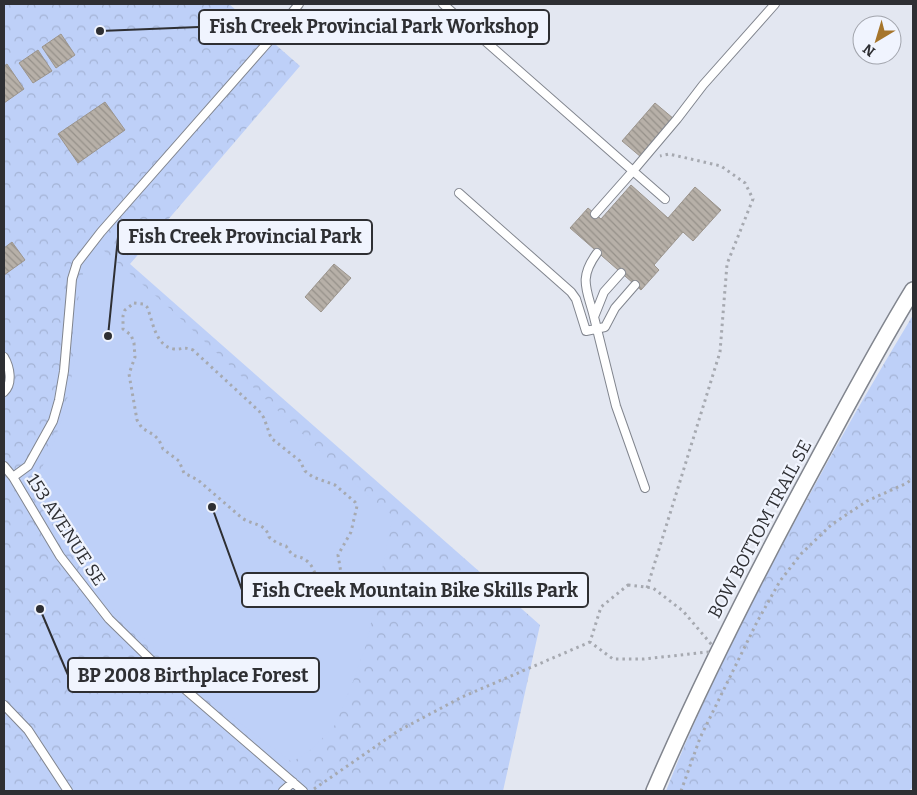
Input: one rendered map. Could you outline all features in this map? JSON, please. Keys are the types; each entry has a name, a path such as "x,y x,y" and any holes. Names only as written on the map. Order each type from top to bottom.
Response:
{"street":[{"name":"BOW BOTTOM TRAIL SE","path":"654,791 717,651 880,344 913,290"}],"lane":[{"path":"13,477 28,466 36,455 53,421 64,371 69,300 72,279 77,263 101,232 264,48 299,4"},
{"path":"443,4 665,199"},
{"path":"595,214 677,119 703,85 775,4"},
{"path":"459,194 571,292 576,299 586,330 605,327 615,308 635,285"},
{"path":"597,253 589,264 585,282 616,406 645,488"},
{"path":"594,318 604,292 621,273"},
{"path":"4,357 8,365 10,377 8,388 4,392"},
{"name":"153 AVENUE SE","path":"4,466 13,477 60,556 109,619 151,660 303,791"},
{"path":"4,706 28,730 68,791"},
{"path":"283,791 293,782"}],"path":[{"path":"641,161 669,154 721,166 745,183 753,199 727,264 720,352 646,588"},
{"path":"134,302 147,307 157,336 162,343 173,349 184,347 193,350 260,411 271,438 300,461 305,471 313,477 335,485 357,506 351,532 338,555 342,579 338,586 328,589 322,586 316,578 313,567 308,562 292,555 286,546 277,543 269,537 265,528 249,523 198,480 184,473 179,461 163,449 159,440 154,435 142,428 135,413 129,380 129,374 135,357 134,343 131,335 123,329 122,324 125,310 134,302"},
{"path":"681,791 700,738 757,622 780,581 801,554 831,525 867,501 907,484 913,478"},
{"path":"311,791 398,732 454,702 590,642 601,607 628,585 653,588 683,611 717,651"},
{"path":"590,642 613,659 644,659 717,651"}],"green space":[{"path":"4,4 229,4 300,66 130,264 540,625 503,791 4,791"},
{"path":"102,249 166,305 366,494 393,516 367,642 354,679 335,725 312,749 292,762 229,715 115,612 82,570 36,498 38,476 54,442 65,409 74,365 80,284 88,257"},
{"path":"913,315 913,787 909,791 666,791 705,699 768,572 828,460"}],"building":[{"path":"61,34 75,55 56,68 42,47"},
{"path":"38,50 52,71 33,83 19,63"},
{"path":"7,64 24,89 4,103 4,66"},
{"path":"105,102 125,130 78,163 58,134"},
{"path":"655,103 674,119 641,157 622,141"},
{"path":"631,185 668,218 695,187 721,210 693,241 683,232 654,265 659,270 641,290 570,228 588,208 601,219"},
{"path":"12,242 25,260 4,275 4,248"},
{"path":"334,264 351,278 321,312 305,297"}],"place":[{"name":"Fish Creek Provincial Park Workshop","path":"100,31"},
{"name":"Fish Creek Provincial Park","path":"108,336"},
{"name":"Fish Creek Mountain Bike Skills Park","path":"212,507"},
{"name":"BP 2008 Birthplace Forest","path":"40,609"}]}
